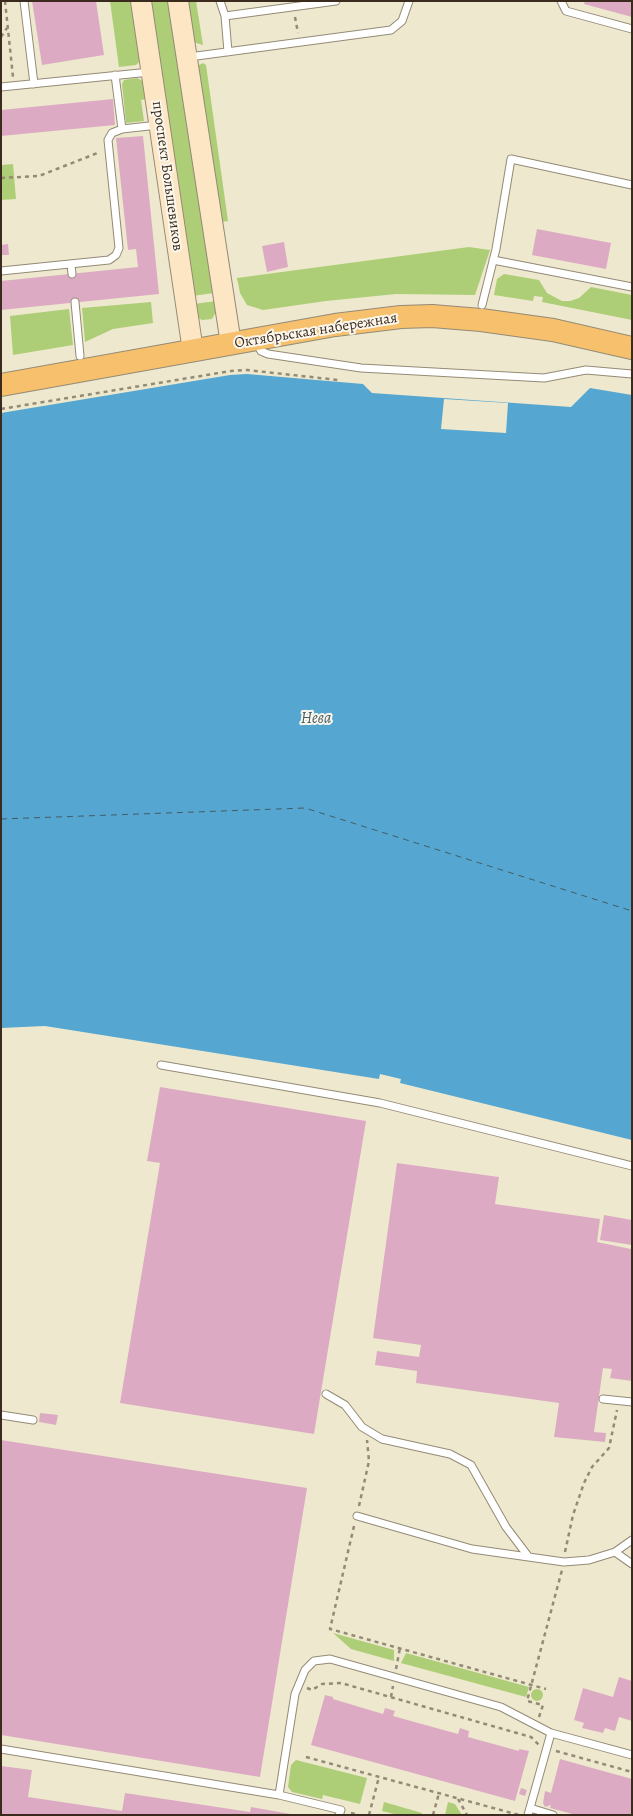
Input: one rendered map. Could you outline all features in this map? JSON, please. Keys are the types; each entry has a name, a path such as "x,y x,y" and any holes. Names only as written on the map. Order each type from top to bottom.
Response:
{"main road":[{"name":"проспект Большевиков","path":"141,1 192,344"},
{"path":"178,1 230,337"},
{"name":"Октябрьская набережная","path":"1,385 230,337 340,310 400,302 482,305 532,312 632,333"},
{"name":"Октябрьская набережная","path":"230,337 255,340 368,320 432,316 481,320 553,330 632,348"},
{"name":"Октябрьская набережная","path":"1,370 80,356 192,344"}],"lane":[{"path":"24,1 34,84"},
{"path":"220,1 225,16 228,52"},
{"path":"225,16 336,1"},
{"path":"187,58 391,30 402,21 409,1"},
{"path":"561,1 566,11 632,29"},
{"path":"1,87 152,72"},
{"path":"115,76 122,129"},
{"path":"1,271 109,260 116,256 119,248 108,140 112,133 122,129 160,124"},
{"path":"482,305 493,260 511,159 632,185"},
{"path":"493,260 632,287"},
{"path":"71,264 72,274"},
{"path":"75,302 80,356"},
{"path":"255,340 257,348 268,354 361,368 544,378 586,370 632,374"},
{"path":"162,1065 380,1103 632,1166"},
{"path":"326,1394 345,1405 362,1427 382,1439 450,1454 471,1465 506,1526 528,1556"},
{"path":"603,1399 632,1402"},
{"path":"1,1415 33,1420"},
{"path":"357,1516 472,1549 564,1562 589,1560 615,1552 632,1540"},
{"path":"615,1552 632,1564"},
{"path":"279,1795 299,1685 305,1670 314,1661 330,1659 502,1707 550,1733 632,1756"},
{"path":"550,1733 529,1811 553,1815"},
{"path":"1,1750 279,1795 340,1810 339,1815"}],"path":[{"path":"5,1 14,86"},
{"path":"294,7 299,42"},
{"path":"1,37 8,27"},
{"path":"1,178 39,176 109,149"},
{"path":"1,409 231,371 247,370 338,380"},
{"path":"362,1427 369,1450 369,1461 330,1628 546,1688"},
{"path":"299,1685 312,1690 322,1684 341,1683 531,1736 539,1745 547,1748 632,1772"},
{"path":"306,1757 519,1815"},
{"path":"369,1815 379,1777"},
{"path":"433,1815 439,1793"},
{"path":"457,1798 468,1815"}],"green space":[{"path":"110,1 132,1 141,60 136,65 119,67"},
{"path":"149,1 170,1 214,293 192,296"},
{"path":"187,1 196,1 203,45 193,42"},
{"path":"203,63 206,65 228,221 221,222 197,66"},
{"path":"137,78 145,82 147,99 141,100 144,121 126,123 122,84 124,80"},
{"path":"13,164 16,199 1,200 1,165"},
{"path":"469,247 490,250 475,295 396,294 263,310 247,305 240,293 237,278"},
{"path":"504,274 539,280 547,293 562,301 579,298 591,287 632,295 632,320 542,302 543,297 534,296 533,301 494,295 497,279"},
{"path":"216,301 217,310 212,319 202,320 198,318 194,304"},
{"path":"151,302 153,323 113,329 85,342 82,308"},
{"path":"69,309 73,345 13,355 10,316"},
{"path":"333,1633 394,1650 394,1661 351,1649"},
{"path":"406,1653 529,1687 526,1697 401,1663"},
{"path":"535,1689 539,1689 543,1695 539,1701 535,1701 531,1697 531,1693"},
{"path":"296,1760 367,1778 360,1804 323,1795 322,1799 292,1792 288,1787 291,1765"},
{"path":"384,1802 422,1813 421,1815 398,1815 382,1811"},
{"path":"448,1802 455,1804 462,1815 445,1815"}],"water":[{"name":"Нева","path":"247,374 363,384 372,393 571,407 590,388 632,395 632,1140 400,1083 401,1079 380,1074 379,1079 45,1026 1,1028 1,413 230,375"}],"pier":[{"path":"444,399 508,403 506,433 441,429"}],"building":[{"path":"32,1 96,1 104,55 42,65"},
{"path":"585,1 631,1 632,17 584,4"},
{"path":"113,99 115,125 1,136 1,110"},
{"path":"143,136 159,294 1,310 1,281 138,267 136,249 128,250 116,138"},
{"path":"537,229 611,243 606,269 532,255"},
{"path":"284,242 288,267 267,272 262,246"},
{"path":"8,244 9,255 1,255 1,245"},
{"path":"160,1087 366,1121 314,1434 120,1403 160,1163 147,1161"},
{"path":"397,1163 499,1177 495,1204 600,1219 597,1242 631,1249 632,1381 610,1378 612,1369 603,1368 594,1432 606,1433 605,1442 554,1437 559,1403 416,1383 417,1371 375,1365 377,1351 419,1357 421,1345 373,1338"},
{"path":"604,1215 632,1220 632,1245 600,1240"},
{"path":"40,1413 58,1415 56,1425 39,1422"},
{"path":"1,1440 307,1488 260,1777 1,1735"},
{"path":"619,1677 632,1681 632,1721 619,1717 615,1731 605,1728 603,1733 582,1728 584,1723 574,1720 583,1688 613,1697"},
{"path":"325,1695 383,1714 385,1708 395,1711 393,1716 458,1734 460,1728 469,1731 468,1737 519,1751 519,1749 529,1751 515,1801 311,1745"},
{"path":"560,1759 632,1779 632,1815 576,1815 550,1808 551,1805 545,1807 543,1803 545,1791 551,1793"},
{"path":"1,1766 32,1770 28,1797 122,1811 125,1793 250,1812 251,1807 296,1815 1,1815"},
{"path":"521,1788 527,1790 525,1796 519,1794"}],"ferry route":[{"path":"1,819 305,808 632,911"}]}
